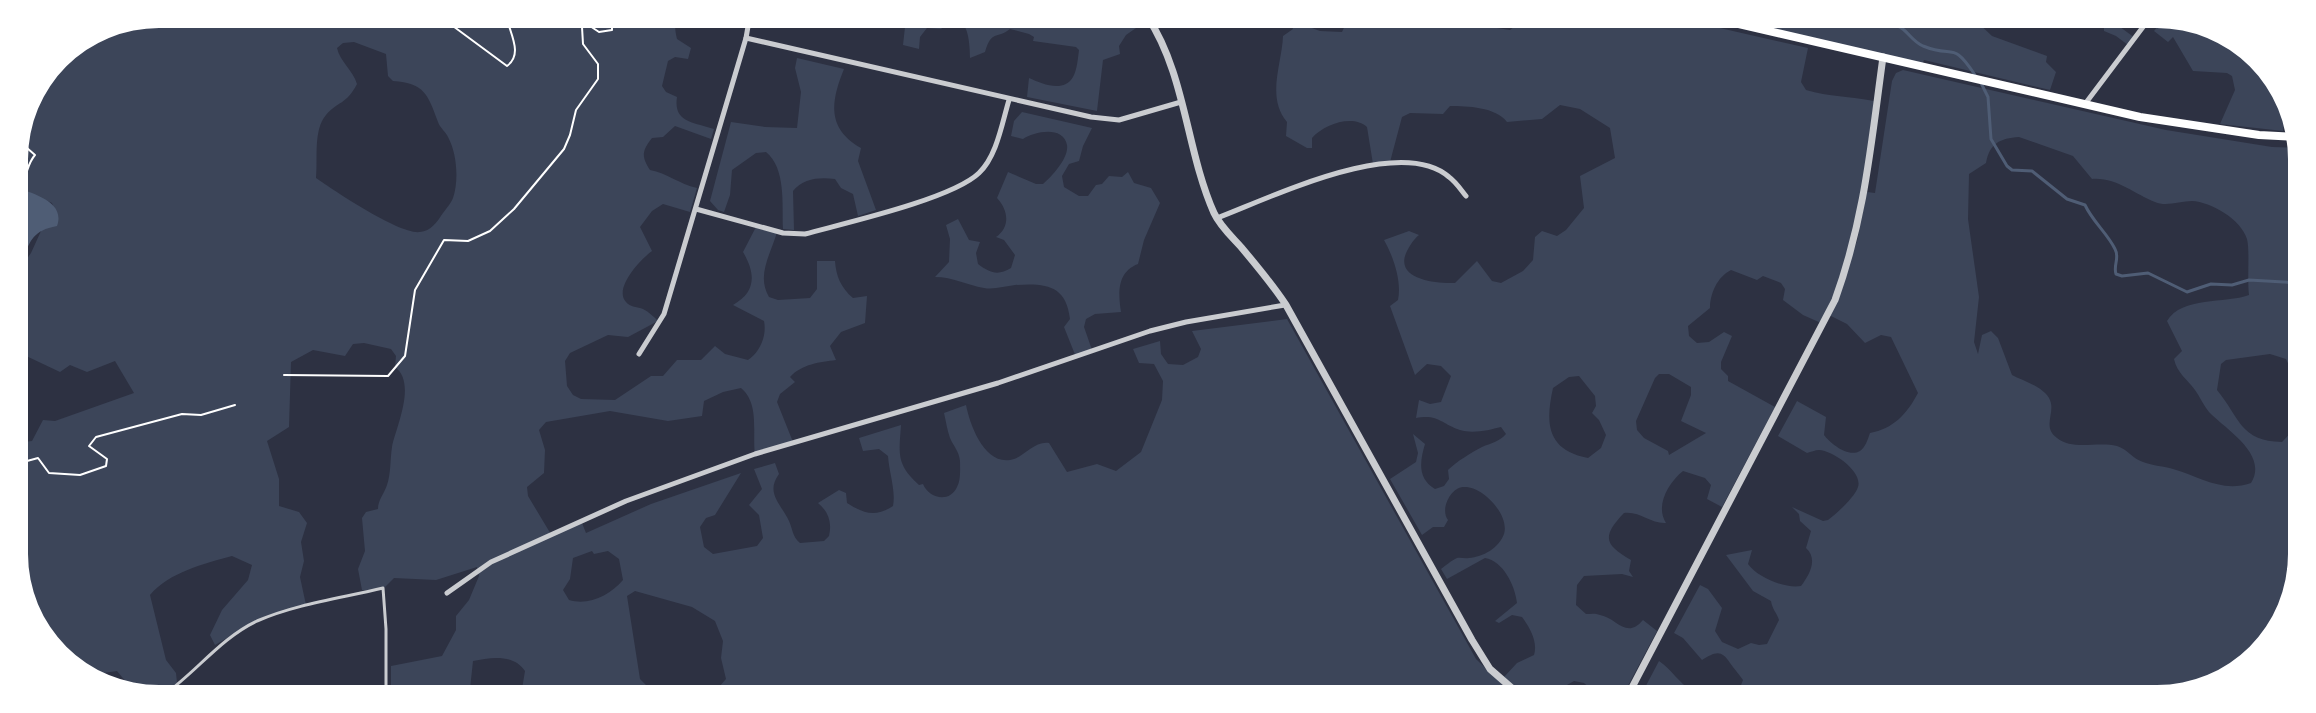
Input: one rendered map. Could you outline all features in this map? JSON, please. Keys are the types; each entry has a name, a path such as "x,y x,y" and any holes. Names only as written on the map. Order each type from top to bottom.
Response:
{"main road":[{"path":"1757,28 2085,104 2211,128 2285,136"}],"street":[{"path":"639,354 664,314 748,28"},
{"path":"1154,28 1169,61 1204,188 1216,218 1286,305 1472,640 1490,669 1508,685"},
{"path":"2085,104 2142,28"},
{"path":"746,38 1009,100 1119,120 1181,102"},
{"path":"1633,685 1835,300 1864,200 1883,57"},
{"path":"696,209 783,233 805,234 932,196 962,185 980,172 992,154 1009,100"},
{"path":"1216,218 1319,179 1362,166 1396,161 1429,166 1448,176 1466,196"},
{"path":"447,593 491,562 626,501 755,454 998,383 1150,331 1286,305"}],"lane":[{"path":"178,685 209,654 256,622 293,609 383,588 386,685"}],"path":[{"path":"456,28 507,66 514,61 516,53 509,28"},
{"path":"284,375 388,376 405,356 415,290 444,240 468,241 490,231 514,209 564,149 576,110 598,79 598,64 583,44 582,28"},
{"path":"593,28 599,32 612,28"},
{"path":"28,149 35,155 28,167"},
{"path":"28,461 38,458 49,473 80,475 106,466 107,459 89,446 96,437 182,414 201,415 235,405"}],"shaded area":[{"path":"159,28 675,28 677,39 691,48 688,59 675,57 668,61 662,86 666,92 677,97 678,112 682,117 714,129 711,139 675,126 663,137 652,138 645,150 645,161 650,170 697,188 690,212 663,204 652,211 640,227 652,251 630,274 623,296 628,304 645,310 658,321 628,337 608,335 570,353 565,361 567,386 573,395 581,399 615,400 651,376 663,376 677,360 701,360 715,346 725,354 748,360 752,357 763,338 764,321 733,305 746,294 752,282 743,252 756,227 777,232 764,273 769,297 778,300 810,298 817,289 817,261 835,261 840,281 849,294 853,298 867,296 865,323 841,332 830,346 836,360 806,366 790,377 795,382 780,394 777,402 793,442 755,455 753,410 741,388 704,401 702,416 668,421 610,411 546,422 539,430 545,450 544,473 527,487 528,496 552,536 582,523 586,533 651,504 741,473 715,515 706,518 700,527 704,547 713,554 757,546 763,538 759,515 749,505 762,489 754,469 775,463 779,474 774,493 795,538 800,543 824,541 829,536 830,522 818,503 839,490 846,493 847,503 864,512 880,512 893,506 888,456 879,449 863,451 859,438 901,425 900,451 906,471 935,496 945,497 954,492 959,481 960,461 944,413 966,405 980,442 1001,460 1015,459 1038,445 1049,443 1067,472 1097,464 1116,471 1141,452 1162,400 1163,381 1154,364 1139,363 1133,349 1160,341 1161,354 1168,364 1183,365 1198,357 1201,349 1192,331 1287,319 1476,659 1503,685 721,685 726,679 721,658 723,641 715,621 692,607 635,591 627,596 640,679 646,685 523,685 525,671 520,666 508,659 494,658 473,661 470,685 391,685 391,666 442,656 456,630 456,616 469,600 479,576 477,567 436,580 394,578 382,590 362,590 358,569 365,551 362,518 366,512 378,509 387,485 392,447 405,394 401,374 395,367 396,356 391,349 364,343 353,344 345,356 313,350 291,362 289,427 267,441 279,479 279,506 299,512 307,523 301,542 304,561 300,577 306,605 265,616 215,645 210,635 222,610 248,580 252,565 232,556 177,575 150,595 166,660 176,673 177,683 159,685 125,681 117,671 105,673 86,663 61,640 42,612 31,579 28,554 28,442 32,441 43,420 55,421 134,393 115,361 87,372 70,365 60,372 28,357 28,257 41,231 54,219 52,203 28,192 28,151 32,125 55,79 94,46 117,35","holes":["354,42 386,54 388,76 393,81 412,84 424,92 447,135 455,159 453,198 436,223 420,232 383,220 316,178 322,121 349,96 357,84 337,48 343,43","592,551 594,554 608,551 619,559 623,580 599,598 584,602 569,600 563,590 570,579 573,558"]},
{"path":"905,28 927,28 920,37 919,49 903,45"},
{"path":"965,28 1136,28 1126,35 1119,46 1120,54 1103,60 1097,111 1027,97 1029,78 1052,86 1069,82 1077,64 1079,50 1076,47 1033,41 1034,37 1029,34 1010,29 992,38 985,52 970,58"},
{"path":"1293,28 1342,32 1344,28 1720,28 1808,48 1801,82 1806,90 1874,101 1851,243 1833,298 1821,323 1803,315 1783,300 1785,289 1781,283 1763,276 1757,280 1731,270 1715,286 1710,308 1688,326 1689,336 1697,343 1709,342 1724,332 1732,336 1721,362 1721,369 1728,376 1728,381 1775,407 1722,507 1707,499 1711,485 1705,478 1683,471 1665,495 1662,509 1666,523 1624,513 1609,534 1611,545 1631,560 1629,571 1633,577 1622,574 1584,576 1577,585 1576,605 1586,614 1606,617 1626,628 1637,626 1643,620 1657,631 1628,685 1586,685 1574,681 1567,685 1510,684 1504,677 1517,663 1534,655 1535,645 1522,617 1512,615 1499,623 1495,621 1517,603 1507,575 1497,564 1485,558 1447,579 1441,569 1457,558 1485,554 1498,544 1505,526 1499,510 1478,491 1458,488 1448,500 1445,511 1448,520 1444,527 1433,527 1422,535 1390,479 1416,462 1418,453 1413,434 1425,444 1421,463 1423,474 1435,489 1444,486 1449,479 1448,470 1456,463 1506,434 1501,427 1465,431 1435,418 1416,418 1419,400 1430,404 1441,402 1451,376 1441,366 1427,364 1415,375 1390,306 1398,300 1399,285 1384,240 1409,231 1419,235 1404,260 1406,268 1418,278 1455,283 1477,261 1492,281 1501,283 1523,271 1533,260 1535,237 1542,231 1557,236 1584,208 1580,176 1615,158 1610,128 1580,109 1560,105 1542,119 1507,122 1489,110 1450,106 1443,114 1410,113 1402,117 1390,162 1373,164 1367,127 1354,121 1339,122 1317,133 1312,138 1312,148 1307,148 1286,136 1287,122 1277,102 1283,36","holes":["1659,374 1669,374 1691,387 1681,421 1706,433 1669,455 1668,451 1644,438 1637,430 1636,421 1655,378","1579,376 1595,396 1596,406 1592,413 1606,435 1601,448 1588,458 1564,449 1557,442 1552,434 1549,413 1553,388 1569,377"]},
{"path":"1755,28 1984,28 1992,36 2047,56 2046,62 2056,72 2050,90 1924,60 1922,65"},
{"path":"2104,28 2121,28 2135,38 2128,45 2104,31"},
{"path":"2157,28 2191,32 2230,50 2266,86 2281,117 2283,131 2220,124 2235,90 2232,76 2193,71 2173,37 2168,42 2154,31"},
{"path":"797,58 844,69 836,92 834,113 842,132 861,148 858,161 876,210 858,216 853,194 841,188 835,179 812,179 793,191 794,230 783,229 780,177 766,152 756,153 732,170 730,195 724,212 710,201 731,122 797,128 801,92 795,68"},
{"path":"1903,70 2166,130 2287,148 2288,363 2286,359 2270,354 2226,360 2221,364 2217,390 2249,432 2268,441 2282,442 2288,436 2287,571 2278,604 2266,627 2230,663 2191,681 2165,685 1741,685 1743,680 1724,656 1718,653 1702,660 1683,638 1674,633 1700,585 1708,589 1722,608 1715,631 1722,642 1738,649 1751,643 1767,644 1779,620 1771,601 1753,591 1726,555 1752,550 1748,564 1758,573 1780,584 1801,586 1812,562 1806,548 1811,531 1800,521 1799,514 1792,507 1823,521 1828,520 1856,491 1856,475 1839,458 1819,450 1807,453 1778,436 1797,401 1826,417 1824,435 1830,442 1855,453 1863,448 1870,433 1886,428 1898,419 1918,393 1891,337 1881,335 1865,343 1847,324 1829,315 1857,241 1867,192 1875,193 1892,81 1896,73","holes":["2019,137 2073,156 2092,179 2117,183 2159,203 2192,201 2208,205 2232,218 2244,232 2248,244 2249,295 2193,304 2174,313 2167,321 2182,351 2174,359 2180,372 2209,412 2250,452 2255,472 2251,483 2221,485 2143,462 2117,446 2063,442 2050,429 2049,398 2037,387 2012,375 1998,338 1991,331 1982,335 1978,354 1974,342 1979,297 1968,219 1969,174 1986,163 1996,143"]},
{"path":"1022,112 1092,128 1079,161 1069,164 1062,176 1064,187 1079,196 1088,196 1096,185 1102,184 1109,176 1122,177 1128,172 1134,183 1151,188 1160,203 1144,240 1138,264 1126,272 1120,284 1121,312 1095,314 1086,319 1084,327 1092,350 1076,357 1064,327 1070,319 1068,308 1053,288 1026,284 988,288 935,277 949,262 950,239 946,225 958,219 969,240 980,242 976,253 978,264 994,272 1011,268 1015,255 1004,240 996,237 1006,224 1006,213 997,198 1008,172 1043,184 1059,166 1067,150 1064,139 1054,132 1034,134 1023,139 1011,136 1014,121"},
{"path":"28,192 52,204 58,217 57,226 39,233 28,248"},
{"path":"1659,661 1684,685 1646,685"}],"waterway":[{"path":"1901,28 1923,46 1957,54 1975,75"},
{"path":"1980,81 1988,97 1991,139 2007,166 2012,170 2032,171 2067,199 2085,205 2115,249 2116,274 2148,273 2187,292 2211,284 2232,285 2249,280 2288,282"}]}
